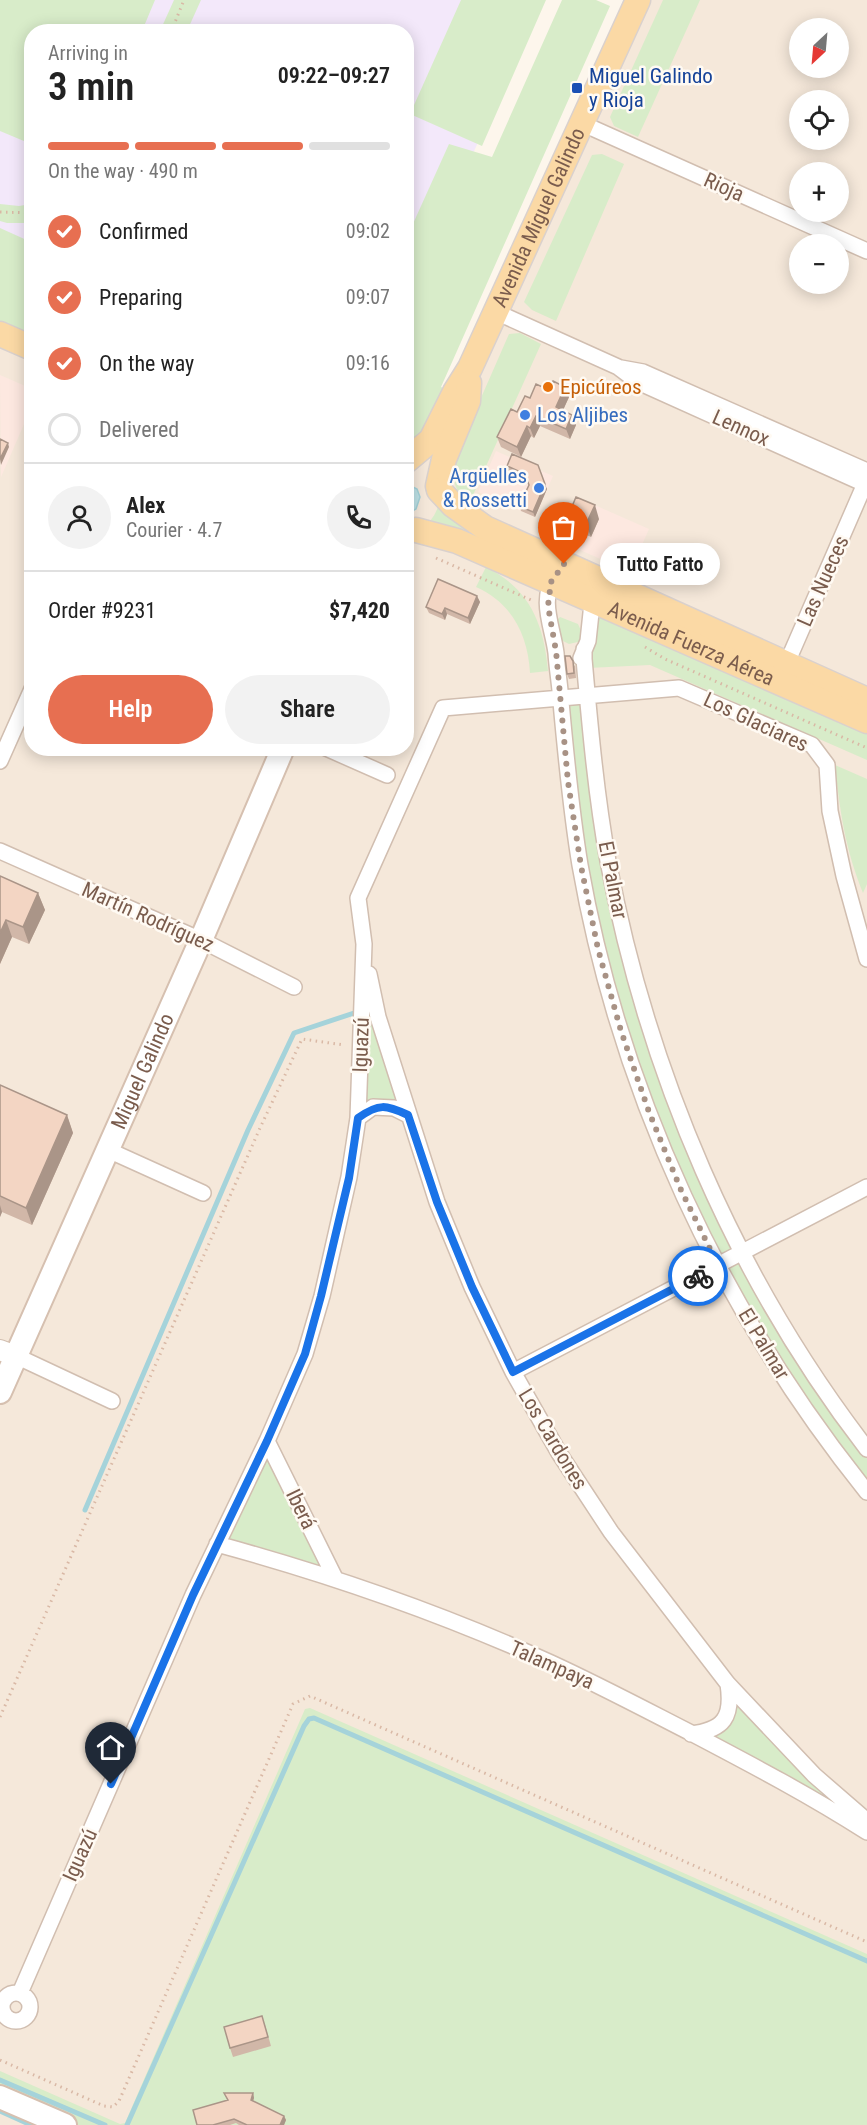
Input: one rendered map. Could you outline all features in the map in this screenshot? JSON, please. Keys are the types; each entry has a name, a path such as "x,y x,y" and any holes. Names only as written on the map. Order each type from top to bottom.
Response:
{"main road":[{"name":"Avenida Miguel Galindo","path":"414,455 431,440 470,368 638,0"},
{"path":"0,334 24,344"},
{"name":"Avenida Miguel Galindo","path":"438,488 444,459 468,400 470,368"},
{"name":"Avenida Fuerza Aérea","path":"414,465 424,469 432,476 438,488 453,505 557,573"},
{"name":"Avenida Fuerza Aérea","path":"414,528 433,519 440,500 438,488"},
{"name":"Avenida Fuerza Aérea","path":"414,532 457,541 557,573 783,673 867,721"},
{"name":"Avenida Fuerza Aérea","path":"783,673 867,700"},
{"name":"Miguel Galindo","path":"0,1392 8,1353 108,1150 280,756"},
{"path":"0,2097 65,2125"}],"street":[{"name":"Rioja","path":"581,123 867,251"},
{"name":"Lennox","path":"496,312 618,367 638,382 867,480"},
{"name":"Las Nueces","path":"783,673 867,480"},
{"name":"El Palmar","path":"557,573 548,606 556,651 568,782 581,866 598,949 618,1021 649,1112 681,1190 718,1265 756,1334 798,1399 867,1492"},
{"name":"El Palmar","path":"588,696 582,678 580,659 588,641 593,589"},
{"name":"El Palmar","path":"584,649 596,778 608,860 638,988 675,1101 706,1178 742,1252 780,1319 821,1384 867,1449"},
{"name":"El Palmar","path":"556,651 552,662 553,680 561,698"},
{"name":"Los Glaciares","path":"561,698 679,688 812,745 827,765 830,811 839,855 867,959"},
{"name":"Iguazú","path":"20,1993 217,1544 267,1441 305,1354 349,1178 358,1118 364,944 358,898 442,708 561,698"},
{"path":"0,761 24,707"},
{"path":"344,756 387,775"},
{"name":"Martín Rodríguez","path":"0,851 201,940 294,987"},
{"name":"Los Cardones","path":"364,944 378,1017 408,1115 442,1213 472,1287 513,1372 559,1453 611,1532 728,1684 814,1775 867,1821"},
{"path":"358,1118 374,1107 394,1108 408,1115"},
{"path":"108,1150 203,1193"},
{"path":"513,1372 867,1187"},
{"path":"8,1353 111,1401"},
{"name":"Iberá","path":"267,1441 335,1578"},
{"name":"Talampaya","path":"217,1544 335,1578 479,1632 551,1663 622,1697 764,1772 867,1832"},
{"path":"691,1734 710,1731 724,1720 731,1702 728,1684"}],"path":[{"path":"174,24 184,0"},
{"path":"0,212 24,213"},
{"path":"428,555 491,581 526,599"},
{"path":"638,643 665,659 867,748"},
{"path":"0,1717 260,1128 303,1039 361,1047"},
{"path":"0,2060 104,2106 113,2107 118,2101 292,1704 310,1696 867,1942"}],"shaded area":[{"path":"0,0 543,0 414,283 414,24 24,24 24,252 0,241"},
{"path":"638,0 867,0 867,2125 0,2125 0,334 24,345 24,756 414,756 414,456 418,453"},
{"path":"0,375 24,386 24,424 1,477"},
{"path":"496,451 553,476 535,517 478,492"},
{"path":"581,499 649,529 630,572 562,542"}],"green space":[{"path":"0,0 155,0 145,24 24,24 24,141 0,131"},
{"path":"174,0 201,0 190,24 163,24"},
{"path":"461,0 546,0 482,146 414,116 414,105"},
{"path":"562,0 596,0 610,6 441,387 453,393 414,445 414,222 449,144 492,157"},
{"path":"663,0 700,0 638,137 614,126 610,117"},
{"path":"602,154 624,164 556,321 532,310 524,302 592,155"},
{"path":"0,204 24,205 24,223 0,221"},
{"path":"0,228 24,239 24,335 0,324"},
{"path":"520,333 541,344 469,504 461,496 456,486 452,464 509,334"},
{"path":"440,500 867,700 867,760 650,665 588,668 592,600 425,526 435,514"},
{"path":"486,567 514,586 532,610 543,638 548,671 530,673 526,646 516,622 499,602 476,587"},
{"path":"560,617 578,624 583,635 582,641 569,644 561,640 557,620"},
{"path":"588,696 596,778 648,1022 743,1252 867,1449 867,1492 798,1399 681,1190 599,949 561,698"},
{"path":"835,765 867,779 867,884 863,893 844,830"},
{"path":"364,944 408,1115 394,1108 358,1118"},
{"path":"267,1441 335,1578 217,1544"},
{"path":"728,1684 867,1821 691,1734 724,1720"},
{"path":"310,1708 867,1954 867,2125 65,2125 0,2097 0,2071 120,2124 125,2123 305,1709"}],"water":[{"path":"414,488 420,497 414,510"}],"building":[{"path":"553,381 565,387 556,407 572,415 566,429 536,416 530,428 527,426 517,447 497,437 511,409 517,412 525,396 530,398 536,384 549,390"},
{"path":"0,439 8,443 0,459"},
{"name":"Argüelles & Rossetti","path":"512,454 538,465 545,484 533,512 519,506 529,485 525,474 507,466"},
{"path":"576,497 595,505 586,524 568,516"},
{"path":"438,579 477,596 468,618 445,608 442,614 426,607"},
{"path":"565,656 570,656 573,661 574,673 567,674"},
{"path":"0,876 38,893 23,927 6,920 0,933"},
{"path":"0,1085 67,1115 26,1208 0,1196"},
{"path":"262,2016 268,2037 230,2048 224,2027"},
{"path":"224,2093 253,2093 251,2100 284,2116 280,2125 247,2125 234,2119 213,2125 197,2125 193,2110 228,2100"}],"waterway":[{"path":"85,1510 248,1130 294,1033 360,1011"},
{"path":"127,2125 309,1719 314,1718 867,1961"},
{"path":"0,2080 105,2125"},
{"path":"0,2111 31,2125"}],"way so far":[{"path":"564,564 551,582 548,606 550,630 556,651 568,782 581,866 598,949 621,1031 649,1112 681,1190 718,1265 698,1276"}],"place":[{"name":"Miguel Galindo y Rioja","path":"577,88"},
{"name":"Epicúreos","path":"548,387"},
{"name":"Los Aljibes","path":"525,415"},
{"name":"Argüelles & Rossetti","path":"539,488"},
{"name":"Tutto Fatto","path":"564,564"}],"route":[{"path":"111,1784 193,1595 267,1441 305,1354 349,1178 358,1118 374,1107 394,1108 408,1115 437,1202 472,1287 513,1372 698,1276"}]}
